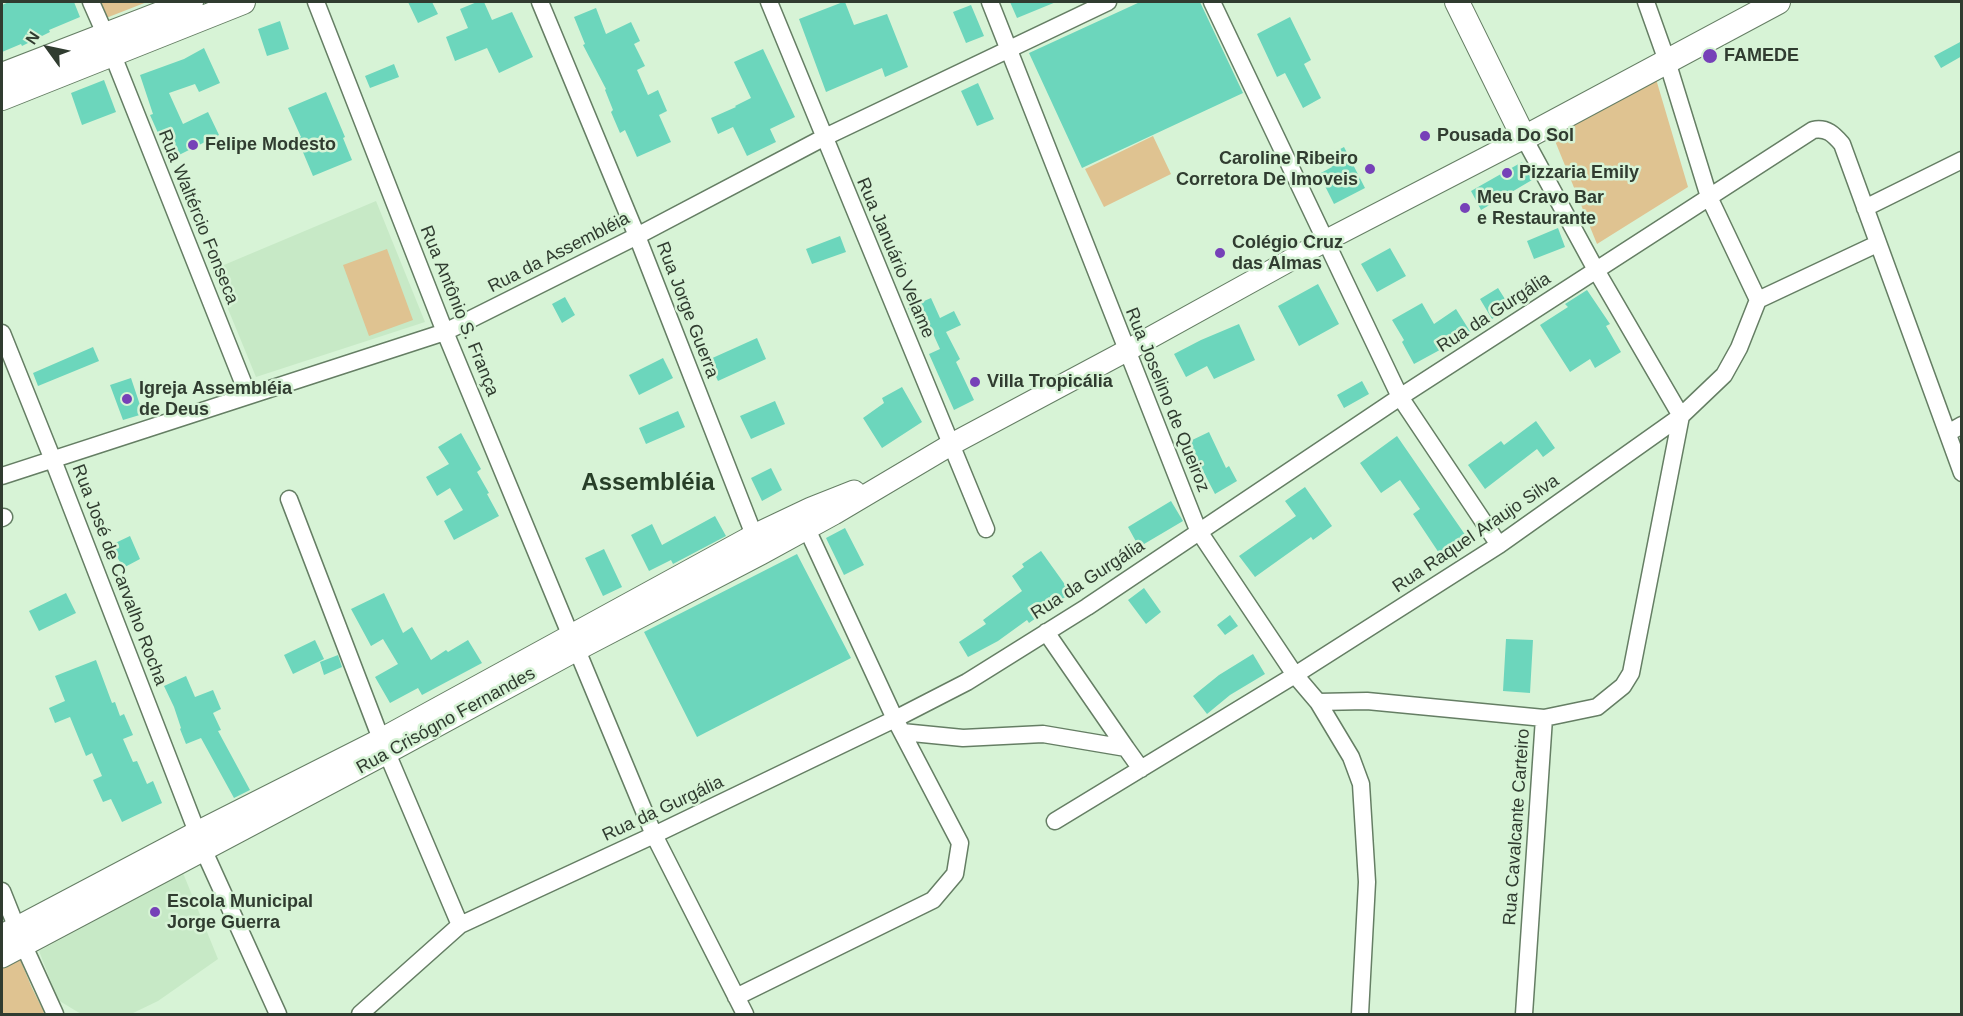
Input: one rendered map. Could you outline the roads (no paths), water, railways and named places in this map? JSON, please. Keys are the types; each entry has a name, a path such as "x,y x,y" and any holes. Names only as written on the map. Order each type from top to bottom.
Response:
{"main road":[{"path":"2,98 191,2"},
{"path":"2,75 243,2"},
{"path":"1457,2 1524,138"},
{"name":"Rua Crisógno Fernandes","path":"1524,138 1778,2"}],"street":[{"name":"Rua Waltércio Fonseca","path":"91,2 248,396"},
{"name":"Rua Antônio S. França","path":"316,2 445,332 654,835 745,1014"},
{"name":"Rua Jorge Guerra","path":"540,2 637,236 754,535"},
{"name":"Rua Januário Velame","path":"769,2 823,138 986,529"},
{"name":"Rua Joselino de Queiroz","path":"990,2 1198,530 1295,675 1318,702 1351,757 1361,784 1367,882 1360,1014"},
{"name":"Rua da Assembléia","path":"2,476 445,332 637,236 823,138 1108,2"},
{"path":"1212,2 1400,397 1499,545"},
{"path":"1646,2 1667,61 1709,197 1758,300 1878,244"},
{"name":"Rua da Gurgália","path":"360,1014 460,925 654,835 899,726 1087,607 1198,530 1400,397 1813,130 1826,130 1842,144 1865,208"},
{"path":"1524,138 1596,270 1681,416"},
{"name":"Rua Crisógno Fernandes","path":"574,642 807,529 952,444 1324,241 1524,138"},
{"path":"1962,160 1865,208 1955,429 1962,473"},
{"name":"Rua Raquel Araujo Silva","path":"1055,821 1295,675 1499,545 1681,416 1724,375 1739,348 1758,300"},
{"name":"Rua José de Carvalho Rocha","path":"2,333 201,841 278,1014"},
{"name":"Rua Cavalcante Carteiro","path":"1524,1014 1544,718 1597,707 1623,686 1631,673 1681,416"},
{"name":"Rua Crisógno Fernandes","path":"2,957 14,936 384,746 574,642 754,535 835,497 889,480"},
{"path":"289,499 384,746 460,925"},
{"path":"736,998 933,900 955,874 960,843 899,726 807,529"},
{"path":"1046,632 1142,769"},
{"path":"1318,702 1367,701 1544,718"},
{"path":"899,726 963,738 1043,734 1126,748"},
{"path":"2,891 14,936 55,1014"}],"place":[{"name":"FAMEDE","path":"1710,56"},
{"name":"Pousada Do Sol","path":"1425,136"},
{"name":"Felipe Modesto","path":"193,145"},
{"name":"Caroline Ribeiro Corretora De Imoveis","path":"1370,169"},
{"name":"Pizzaria Emily","path":"1507,173"},
{"name":"Meu Cravo Bar e Restaurante","path":"1465,208"},
{"name":"Colégio Cruz das Almas","path":"1220,253"},
{"name":"Villa Tropicália","path":"975,382"},
{"name":"Igreja Assembléia de Deus","path":"127,399"},
{"name":"Escola Municipal Jorge Guerra","path":"155,912"}],"district":[{"name":"Assembléia","path":"648,483"}]}
